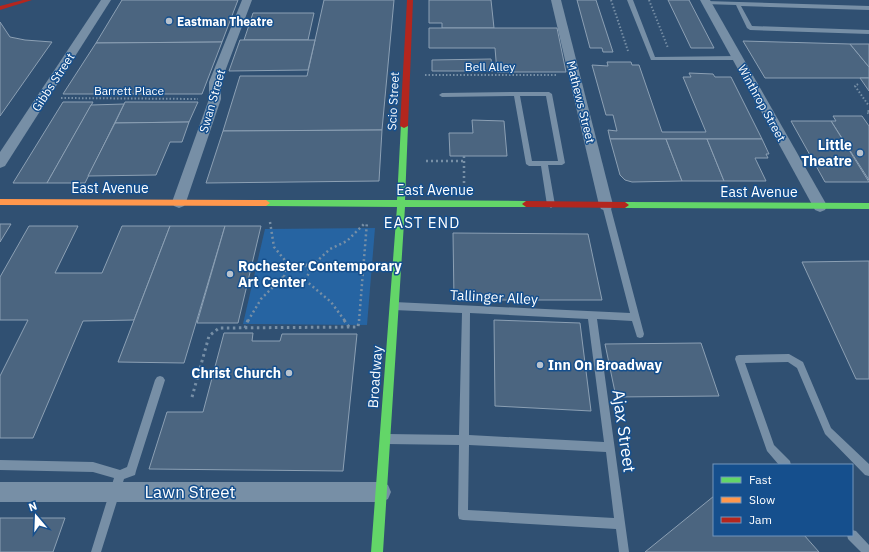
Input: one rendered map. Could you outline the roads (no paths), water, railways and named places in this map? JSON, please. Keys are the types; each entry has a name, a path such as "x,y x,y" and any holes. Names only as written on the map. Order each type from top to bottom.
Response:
{"main road":[{"path":"0,8 29,0"},
{"name":"Scio Street","path":"401,204 410,0"},
{"name":"East Avenue","path":"0,202 869,206"},
{"name":"Broadway","path":"377,552 401,204"}],"street":[{"name":"Gibbs Street","path":"0,163 106,0"},
{"name":"Swan Street","path":"179,202 215,95 215,82 247,0"},
{"name":"Mathews Street","path":"556,0 606,205"},
{"name":"Winthrop Street","path":"706,2 820,206"},
{"name":"Lawn Street","path":"0,492 118,484 381,492"}],"lane":[{"path":"630,0 653,59 737,58"},
{"path":"836,0 842,7"},
{"path":"706,2 869,8"},
{"path":"738,4 750,28 869,32"},
{"path":"442,94 517,94 549,94 562,163 529,164 517,94"},
{"path":"544,164 551,205"},
{"path":"606,205 640,334"},
{"name":"Tallinger Alley","path":"394,306 466,308 636,317"},
{"path":"466,308 463,515 620,524"},
{"name":"Ajax Street","path":"592,315 624,552"},
{"path":"785,464 770,448 738,359 789,358 800,365 828,431 869,471"},
{"path":"96,552 118,484 131,471 160,380"},
{"path":"384,439 463,440 610,447"},
{"path":"0,465 93,467 118,484"},
{"path":"853,536 868,552"}],"place":[{"name":"Eastman Theatre","path":"169,21"},
{"name":"Little Theatre","path":"860,153"},
{"name":"Rochester Contemporary Art Center","path":"230,274"},
{"name":"Inn On Broadway","path":"540,365"},
{"name":"Christ Church","path":"289,373"}],"district":[{"name":"EAST END","path":"422,222"}]}
